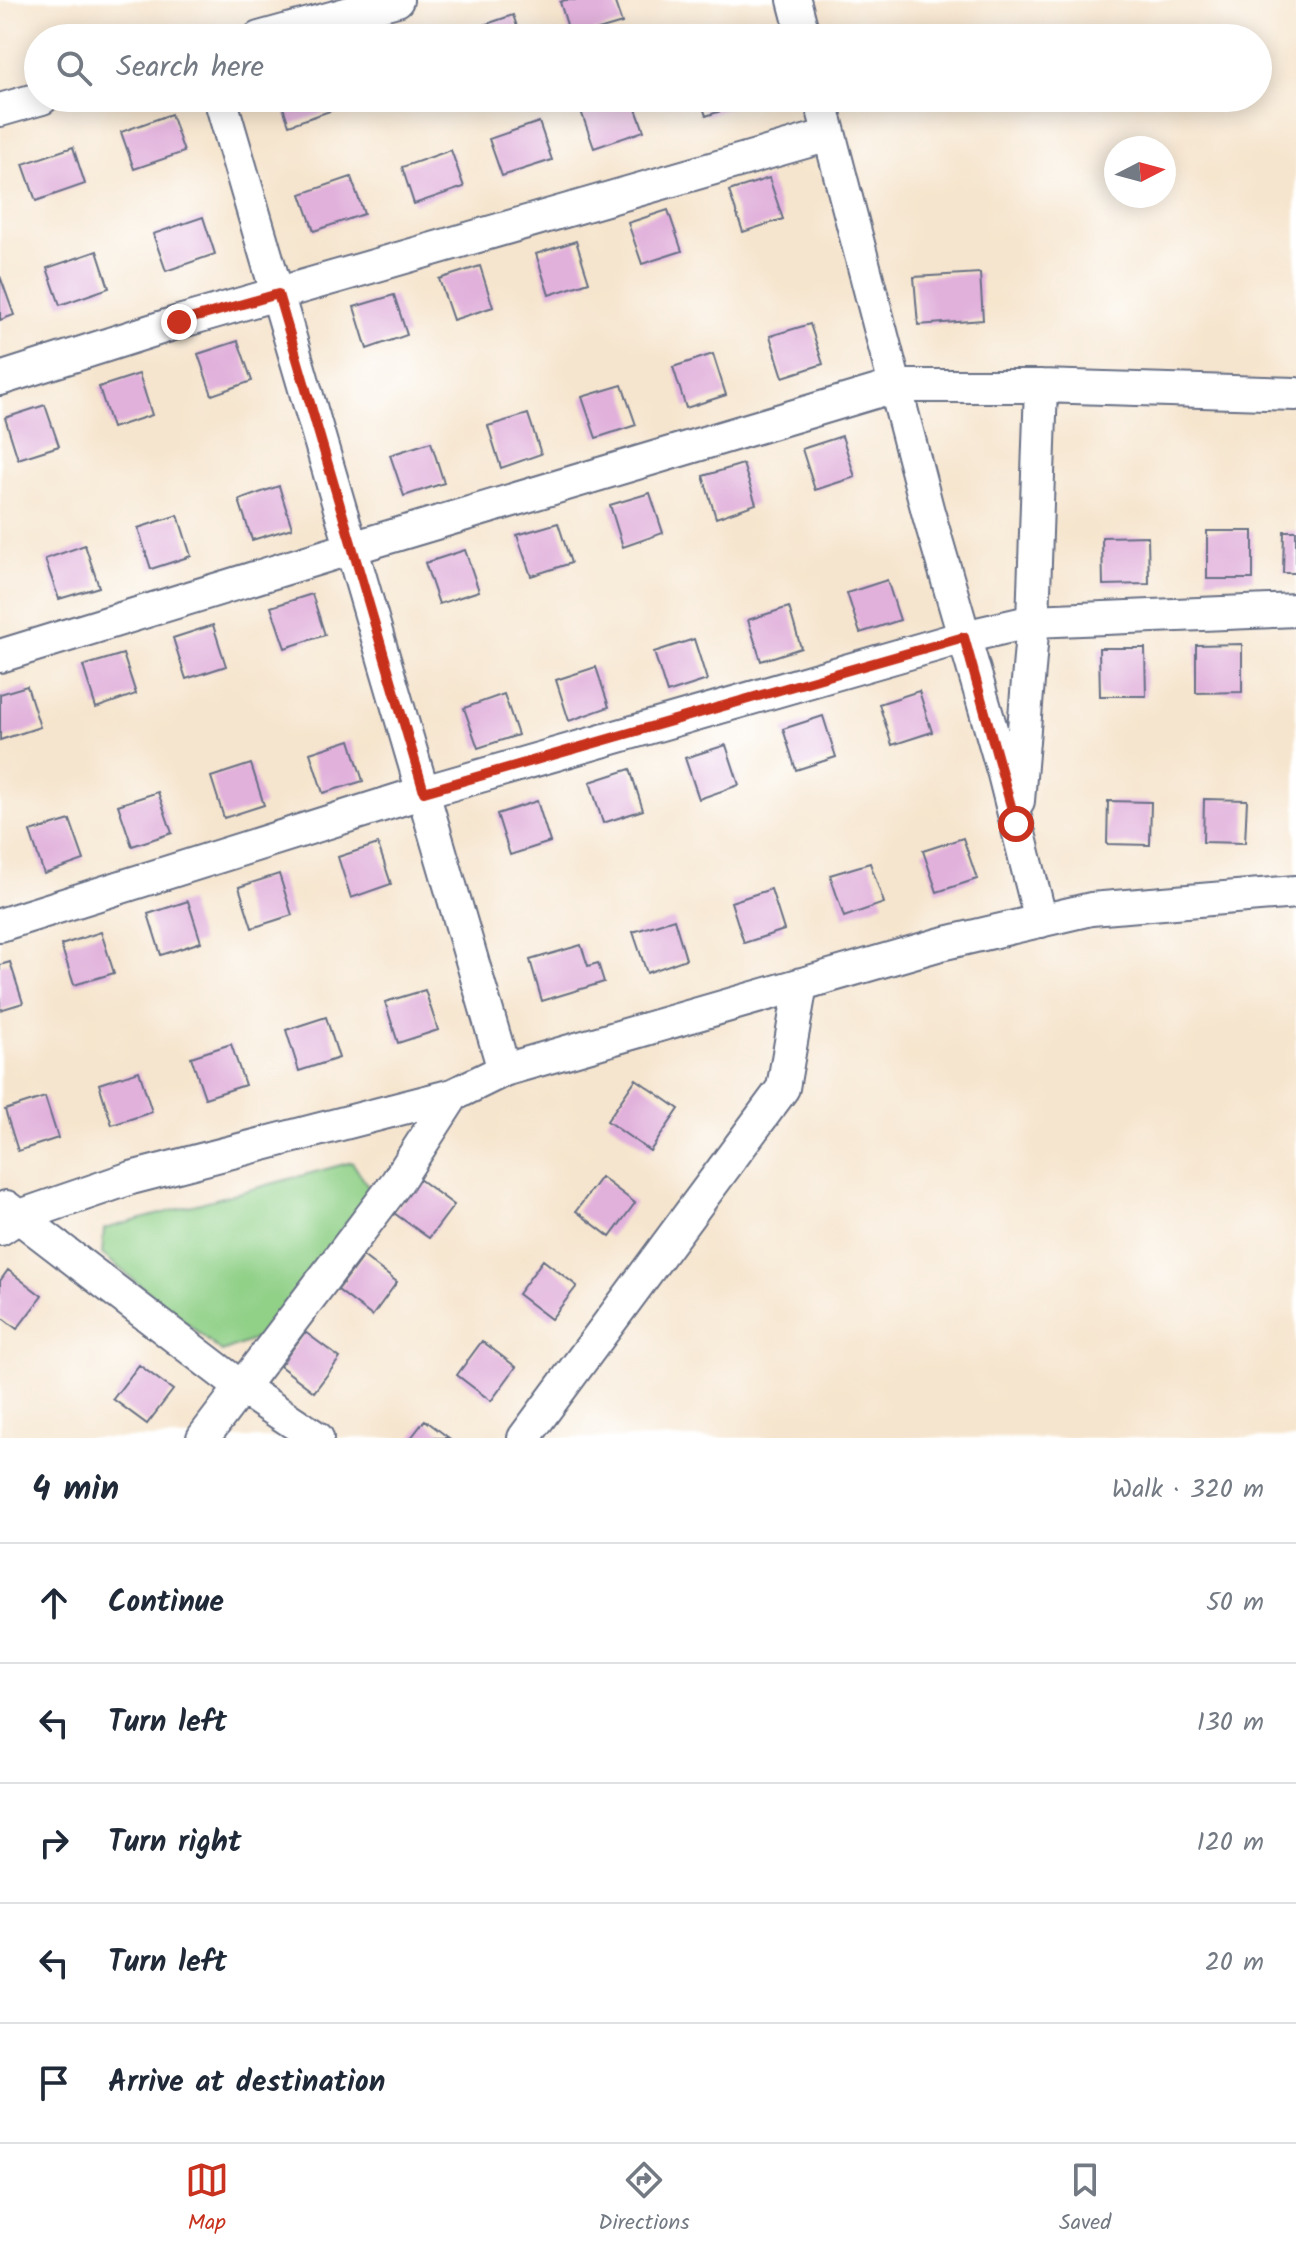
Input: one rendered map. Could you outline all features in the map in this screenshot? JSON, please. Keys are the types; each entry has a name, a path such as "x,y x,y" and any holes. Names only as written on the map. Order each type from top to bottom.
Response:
{"street":[{"path":"310,24 397,0"},
{"path":"794,0 800,24"},
{"path":"0,110 24,103"},
{"path":"224,112 504,1070"},
{"path":"823,112 1041,921"},
{"path":"0,379 278,294 829,135"},
{"path":"0,656 895,386 1041,386 1296,394"},
{"path":"1016,824 1033,621 1041,386"},
{"path":"0,925 424,792 964,637 1033,621 1296,610"},
{"path":"7,1216 131,1178 453,1095 504,1070 941,944 1091,909 1296,892"},
{"path":"524,1438 783,1088 801,984"},
{"path":"203,1438 397,1182 453,1095"},
{"path":"7,1216 242,1388 317,1438"}],"green space":[{"path":"352,1162 372,1192 258,1338 222,1352 102,1254 104,1229"}],"building":[{"path":"614,0 622,23 567,24 560,2"},
{"path":"513,15 516,24 487,24"},
{"path":"285,112 327,112 289,125"},
{"path":"581,112 637,112 644,131 594,148"},
{"path":"171,114 184,152 134,169 121,132"},
{"path":"539,122 552,160 502,176 489,139"},
{"path":"73,147 85,184 36,201 23,164"},
{"path":"451,150 464,187 414,204 402,167"},
{"path":"351,177 364,214 314,231 301,194"},
{"path":"769,178 783,219 743,232 729,191"},
{"path":"668,210 682,251 642,264 628,223"},
{"path":"203,217 215,254 166,271 153,234"},
{"path":"576,241 589,282 549,295 536,254"},
{"path":"97,251 109,288 60,305 47,268"},
{"path":"480,266 493,307 453,320 439,279"},
{"path":"980,273 983,320 918,325 914,277"},
{"path":"0,276 14,315 0,320"},
{"path":"394,295 407,335 367,349 354,307"},
{"path":"810,324 823,364 783,377 770,336"},
{"path":"238,341 252,381 212,395 198,354"},
{"path":"713,354 726,395 686,408 673,367"},
{"path":"139,374 152,415 112,428 99,387"},
{"path":"622,385 636,425 596,438 582,397"},
{"path":"45,405 59,446 18,459 5,418"},
{"path":"528,414 541,454 501,468 488,426"},
{"path":"842,436 855,477 815,490 802,449"},
{"path":"431,442 444,483 404,496 390,455"},
{"path":"743,464 756,504 716,518 703,476"},
{"path":"279,486 292,528 252,540 239,500"},
{"path":"650,493 663,533 623,547 610,505"},
{"path":"178,515 191,556 151,569 138,528"},
{"path":"558,523 571,563 531,576 517,535"},
{"path":"1207,531 1253,531 1253,579 1207,579"},
{"path":"1284,531 1296,531 1296,573 1283,573"},
{"path":"1148,536 1149,584 1103,585 1102,537"},
{"path":"85,545 99,587 59,599 45,559"},
{"path":"465,550 479,591 439,604 425,563"},
{"path":"887,580 900,620 860,633 847,593"},
{"path":"312,594 325,635 285,648 271,607"},
{"path":"789,607 801,648 761,661 748,620"},
{"path":"213,625 226,666 186,679 173,638"},
{"path":"694,639 707,680 667,693 654,652"},
{"path":"1242,644 1242,692 1196,693 1196,645"},
{"path":"1099,648 1145,648 1146,696 1100,696"},
{"path":"123,654 136,694 96,708 83,666"},
{"path":"596,667 609,707 569,721 556,680"},
{"path":"27,686 40,727 0,740 0,694"},
{"path":"919,691 932,732 892,745 879,704"},
{"path":"504,694 518,735 478,748 464,708"},
{"path":"823,716 836,757 796,770 783,729"},
{"path":"350,740 363,781 323,793 310,753"},
{"path":"726,745 739,785 699,799 685,758"},
{"path":"251,764 264,805 224,818 211,777"},
{"path":"630,769 643,810 603,823 590,782"},
{"path":"158,792 172,833 132,846 118,805"},
{"path":"1204,799 1247,800 1245,843 1203,842"},
{"path":"537,801 550,842 510,855 497,814"},
{"path":"1108,801 1151,802 1150,845 1107,844"},
{"path":"70,820 84,860 44,874 30,832"},
{"path":"963,838 977,879 937,892 923,851"},
{"path":"378,844 391,884 351,898 338,857"},
{"path":"870,863 884,903 844,917 830,875"},
{"path":"279,874 292,915 252,928 239,887"},
{"path":"771,889 784,930 744,943 731,902"},
{"path":"188,901 201,942 161,955 148,914"},
{"path":"674,919 686,959 647,973 633,932"},
{"path":"101,932 114,973 74,985 61,945"},
{"path":"581,945 588,966 598,963 604,982 542,1001 530,960"},
{"path":"10,962 23,1003 0,1010 0,965"},
{"path":"425,990 438,1030 398,1043 385,1002"},
{"path":"326,1017 339,1058 299,1071 286,1030"},
{"path":"231,1044 245,1085 205,1098 191,1057"},
{"path":"139,1071 152,1112 112,1125 99,1084"},
{"path":"636,1079 679,1109 650,1151 607,1121"},
{"path":"45,1097 58,1138 18,1151 5,1110"},
{"path":"601,1177 635,1203 610,1237 576,1211"},
{"path":"419,1179 454,1205 429,1238 394,1213"},
{"path":"363,1256 397,1282 372,1316 338,1290"},
{"path":"543,1260 577,1286 551,1319 518,1294"},
{"path":"8,1270 42,1296 17,1329 0,1316 0,1281"},
{"path":"305,1332 340,1358 314,1392 280,1366"},
{"path":"482,1341 516,1367 491,1401 457,1375"},
{"path":"139,1365 173,1390 147,1424 113,1399"},
{"path":"425,1420 449,1438 411,1438"}],"route":[{"path":"179,322 278,294 424,792 964,637 1016,824"}]}
